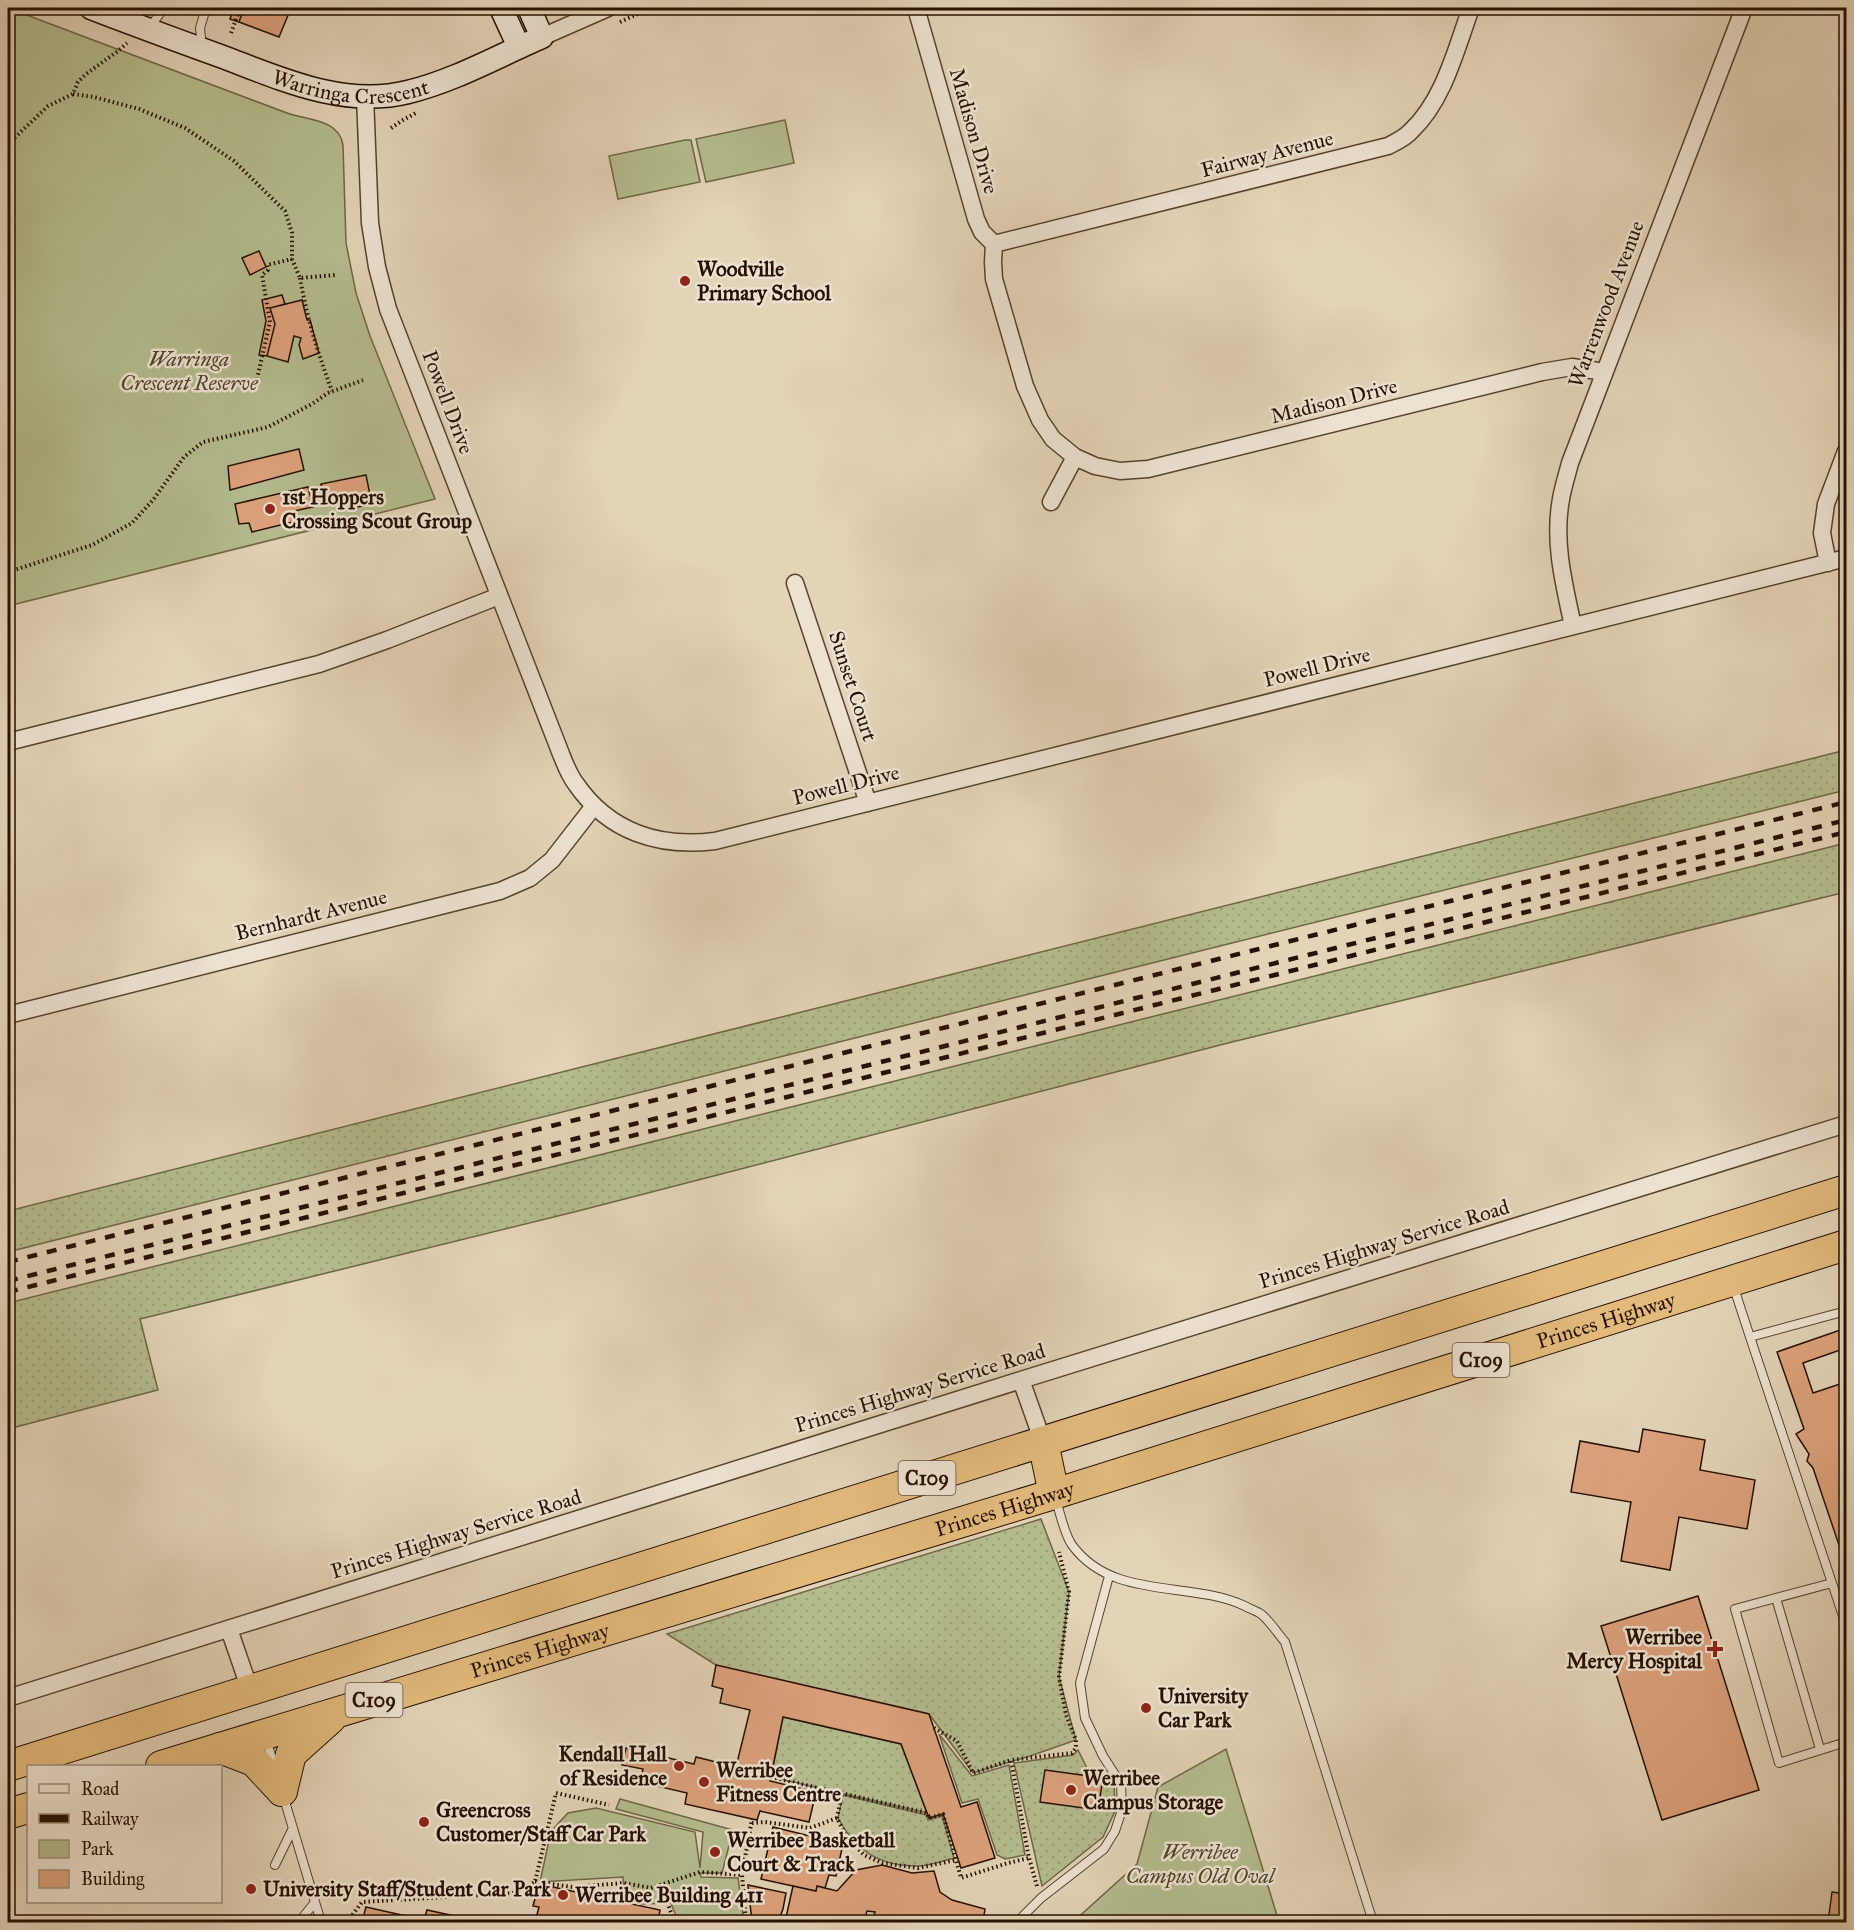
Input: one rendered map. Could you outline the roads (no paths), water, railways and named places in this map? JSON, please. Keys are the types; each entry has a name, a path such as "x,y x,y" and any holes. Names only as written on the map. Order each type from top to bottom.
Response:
{"highway":[{"name":"C109","path":"8,1766 1846,1190"},
{"name":"Princes Highway","path":"166,1765 340,1710 1054,1494 1846,1245"},
{"path":"1043,1442 1054,1494"},
{"path":"250,1690 264,1734"},
{"path":"282,1791 291,1754 340,1710"},
{"path":"220,1748 254,1761 282,1791"},
{"path":"8,1814 27,1808"}],"street":[{"name":"Warringa Crescent","path":"91,8 309,88 338,94 365,96 407,92 441,81 608,8"},
{"path":"501,8 519,47"},
{"path":"529,8 542,37"},
{"name":"Madison Drive","path":"916,8 976,219 982,232 994,244 994,279 1026,386 1040,420 1053,439 1075,457 1095,466 1120,471 1148,469 1542,372 1572,367 1604,372"},
{"name":"Fairway Avenue","path":"994,244 1388,146 1410,133 1429,112 1471,8"},
{"name":"Warrenwood Avenue","path":"1573,626 1562,575 1558,539 1560,501 1569,463 1744,8"},
{"name":"Powell Drive","path":"365,96 370,223 385,299 561,754 575,783 594,806 614,821 639,834 665,842 690,844 715,841 1846,558"},
{"path":"1828,563 1822,533 1826,504 1846,450"},
{"path":"1051,502 1075,457"},
{"name":"Sunset Court","path":"795,583 868,803"},
{"path":"8,742 319,664 499,596"},
{"name":"Bernhardt Avenue","path":"8,1015 500,891 530,878 552,860 594,806"},
{"name":"Princes Highway Service Road","path":"8,1698 1846,1124"},
{"path":"1021,1380 1043,1442"},
{"path":"228,1629 250,1690"}],"lane":[{"path":"145,29 164,8"},
{"path":"202,50 200,28 206,8"},
{"path":"1732,1281 1846,1625"},
{"path":"1750,1337 1846,1311"},
{"path":"1054,1494 1071,1543 1089,1564 1109,1576 1133,1583 1157,1588 1194,1591 1230,1599 1261,1614 1285,1642 1373,1923"},
{"path":"1017,1923 1041,1898 1104,1848 1115,1831 1122,1810 1122,1784 1103,1756 1084,1718 1080,1683 1109,1576"},
{"path":"1832,1583 1735,1609 1779,1763 1846,1742"},
{"path":"1776,1598 1821,1749"},
{"path":"264,1734 321,1923"},
{"path":"275,1865 293,1828"},
{"path":"299,1923 315,1902"}],"railway":[{"path":"8,1262 1846,802"},
{"path":"8,1281 1846,820"},
{"path":"8,1292 1846,832"}],"place":[{"name":"Woodville Primary School","path":"685,281"},
{"name":"1st Hoppers Crossing Scout Group","path":"270,509"},
{"name":"Werribee Mercy Hospital","path":"1715,1649"},
{"name":"University Car Park","path":"1146,1708"},
{"name":"Kendall Hall of Residence","path":"679,1766"},
{"name":"Werribee Fitness Centre","path":"704,1782"},
{"name":"Werribee Campus Storage","path":"1071,1790"},
{"name":"Greencross Customer/Staff Car Park","path":"424,1822"},
{"name":"Werribee Basketball Court & Track","path":"715,1852"},
{"name":"University Staff/Student Car Park","path":"251,1889"},
{"name":"Werribee Building 411","path":"563,1895"}],"park label":[{"name":"Warringa Crescent Reserve","path":"189,371"},
{"name":"Werribee Campus Old Oval","path":"1200,1864"}]}
